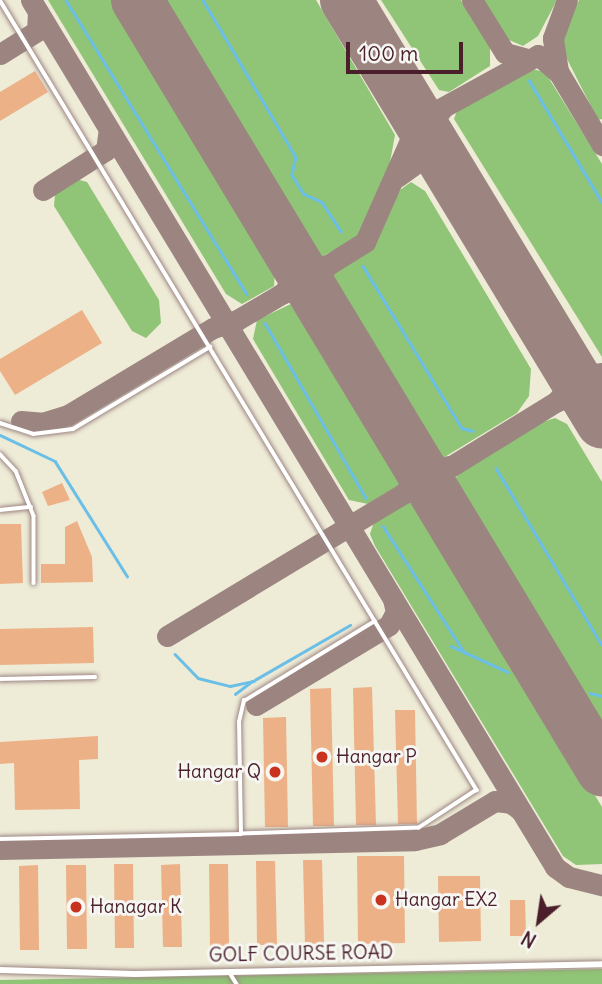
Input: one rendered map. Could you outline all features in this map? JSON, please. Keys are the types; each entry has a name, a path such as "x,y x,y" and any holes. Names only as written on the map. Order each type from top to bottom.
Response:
{"street":[{"name":"GOLF COURSE ROAD","path":"0,970 229,971 602,964"}],"lane":[{"path":"0,0 477,790 419,828 0,839"},
{"path":"0,423 33,434 73,429 210,347"},
{"path":"0,454 16,471 31,507 36,529 34,583"},
{"path":"0,510 31,507"},
{"path":"241,834 239,722 244,701 375,621"},
{"path":"0,679 95,677"},
{"path":"229,971 237,984"}],"green space":[{"path":"48,0 116,0 275,270 274,286 242,304 226,294"},
{"path":"159,0 316,0 395,135 388,173 357,238 321,257 309,251"},
{"path":"381,0 461,0 490,47 490,66 449,92 439,90"},
{"path":"482,0 557,0 538,36 523,46 507,39"},
{"path":"579,0 602,0 602,119 598,120 564,53 564,31"},
{"path":"527,68 545,72 602,164 602,357 454,119 458,108"},
{"path":"76,179 87,182 159,300 161,323 146,338 132,331 54,206 55,194"},
{"path":"411,182 425,191 531,369 529,396 517,413 443,458 432,452 330,282 337,270 373,246 400,190"},
{"path":"293,303 303,310 401,472 399,485 368,504 349,500 253,339 257,320"},
{"path":"555,418 567,424 602,482 602,735 453,483 461,469 534,425"},
{"path":"409,500 416,501 602,807 602,864 576,865 563,856 375,546 370,534 374,522"},
{"path":"602,969 602,984 0,984 0,980"}],"building":[{"path":"35,71 48,92 0,121 0,92"},
{"path":"82,310 102,343 15,395 0,371 0,359"},
{"path":"62,483 70,500 48,506 42,492"},
{"path":"77,521 92,557 93,582 41,583 41,564 65,564 65,527"},
{"path":"0,524 21,524 23,583 0,584"},
{"path":"93,627 94,663 0,665 0,629"},
{"path":"372,687 376,825 356,825 353,688"},
{"name":"Hangar P","path":"331,688 334,826 313,826 310,689"},
{"path":"395,710 415,710 417,824 398,824"},
{"name":"Hangar Q","path":"286,717 288,827 265,827 263,718"},
{"path":"98,736 98,759 79,760 80,809 15,810 14,763 0,764 0,742"},
{"name":"Hangar EX2","path":"357,856 404,856 405,943 358,944"},
{"path":"303,860 322,860 324,944 305,944"},
{"path":"256,861 275,861 277,945 257,945"},
{"path":"114,864 133,864 134,948 115,948"},
{"path":"180,864 182,947 163,947 161,865"},
{"path":"209,864 228,864 229,946 210,946"},
{"path":"38,865 39,950 20,950 19,866"},
{"name":"Hanagar K","path":"66,865 86,865 87,949 67,949"},
{"path":"438,876 480,876 481,941 439,942"},
{"path":"510,900 525,900 526,936 510,936"}],"waterway":[{"path":"66,0 247,294"},
{"path":"203,0 296,157 292,175 304,194 322,202 341,231"},
{"path":"529,80 602,202"},
{"path":"363,266 462,428 473,431"},
{"path":"265,323 366,498"},
{"path":"0,435 55,461 127,576"},
{"path":"496,468 602,645"},
{"path":"383,526 465,653"},
{"path":"175,654 198,678 230,686 253,681 350,625"},
{"path":"451,646 508,672"},
{"path":"235,694 252,681"},
{"path":"590,693 602,696"}],"taxiway":[{"path":"31,0 555,867 569,877 602,885"},
{"path":"472,0 505,53 524,58"},
{"path":"558,71 553,38 567,0"},
{"path":"0,54 37,31 38,12"},
{"path":"407,96 420,108 438,110 538,55 559,73 602,145"},
{"path":"328,265 318,277 317,293 339,334 311,295 296,289 283,293 291,283 294,266 271,221 295,258 309,268 328,265 365,242 416,127 387,66"},
{"path":"443,108 433,120 432,132 449,168"},
{"path":"43,190 106,150 109,129"},
{"path":"397,177 416,163 434,160 447,170 472,207"},
{"path":"21,421 42,423 68,415 213,328 237,320 283,293"},
{"path":"602,373 586,375 571,366 529,302 568,371 568,387 557,401 569,397 583,402 602,425"},
{"path":"449,466 436,469 421,463 392,423 414,464 413,482 404,493 417,490 430,494 458,532 440,498 442,472 557,401"},
{"path":"167,636 404,493"},
{"path":"256,705 389,625 396,612 393,599"},
{"path":"0,849 415,840 440,834 495,801 511,803 520,810"}],"runway":[{"path":"137,0 602,770"},
{"path":"346,0 602,422"}],"place":[{"name":"Hangar P","path":"322,757"},
{"name":"Hangar Q","path":"275,772"},
{"name":"Hangar EX2","path":"381,900"},
{"name":"Hanagar K","path":"76,907"}]}
